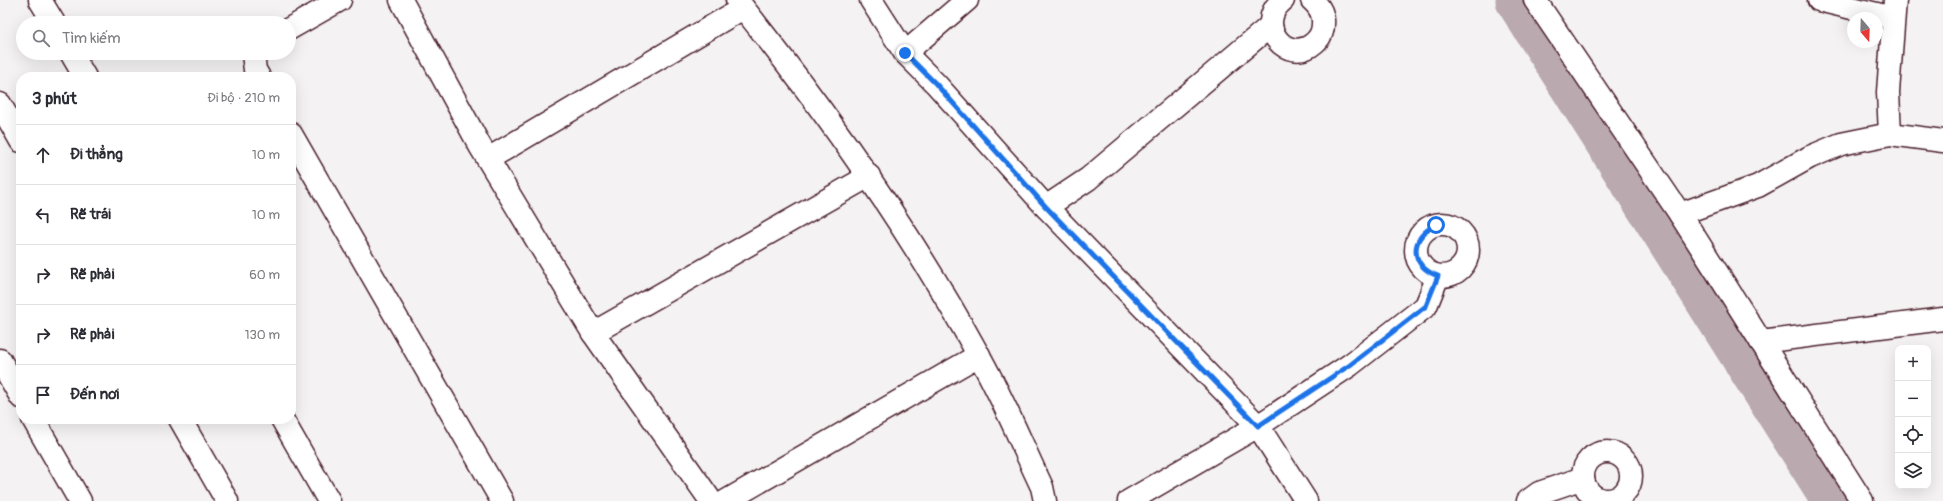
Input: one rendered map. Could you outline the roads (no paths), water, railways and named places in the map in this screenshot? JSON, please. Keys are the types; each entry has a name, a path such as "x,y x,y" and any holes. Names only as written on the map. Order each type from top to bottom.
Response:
{"street":[{"path":"40,0 50,16"},
{"path":"296,25 340,0"},
{"path":"401,0 488,159 593,333 711,501"},
{"path":"871,0 905,53 936,84 1046,207 1258,426 1306,501"},
{"path":"905,53 967,0"},
{"path":"1283,0 1275,6 1271,16 1270,26 1274,36 1280,44 1290,48 1301,49 1311,46 1319,39 1323,29 1324,19 1320,9 1312,0"},
{"path":"1535,0 1680,214 1862,501"},
{"path":"1819,0 1894,9 1888,92 1890,134"},
{"path":"488,159 740,4 821,110 868,176 945,297 979,355 1042,487 1045,501"},
{"path":"1046,207 1088,179 1270,26"},
{"path":"75,60 82,72"},
{"path":"254,60 256,72"},
{"path":"0,104 16,132"},
{"path":"1680,214 1758,186 1810,157 1841,144 1890,134 1943,141"},
{"path":"296,143 502,501"},
{"path":"593,333 868,176"},
{"path":"1129,501 1258,426 1350,365 1426,306 1438,276"},
{"path":"1761,342 1943,319"},
{"path":"726,501 979,355"},
{"path":"0,360 16,388"},
{"path":"36,424 80,501"},
{"path":"183,424 227,501"},
{"path":"285,424 329,501"},
{"path":"1528,501 1539,493 1583,478"}],"waterway":[{"path":"1520,0 1837,501"}]}
